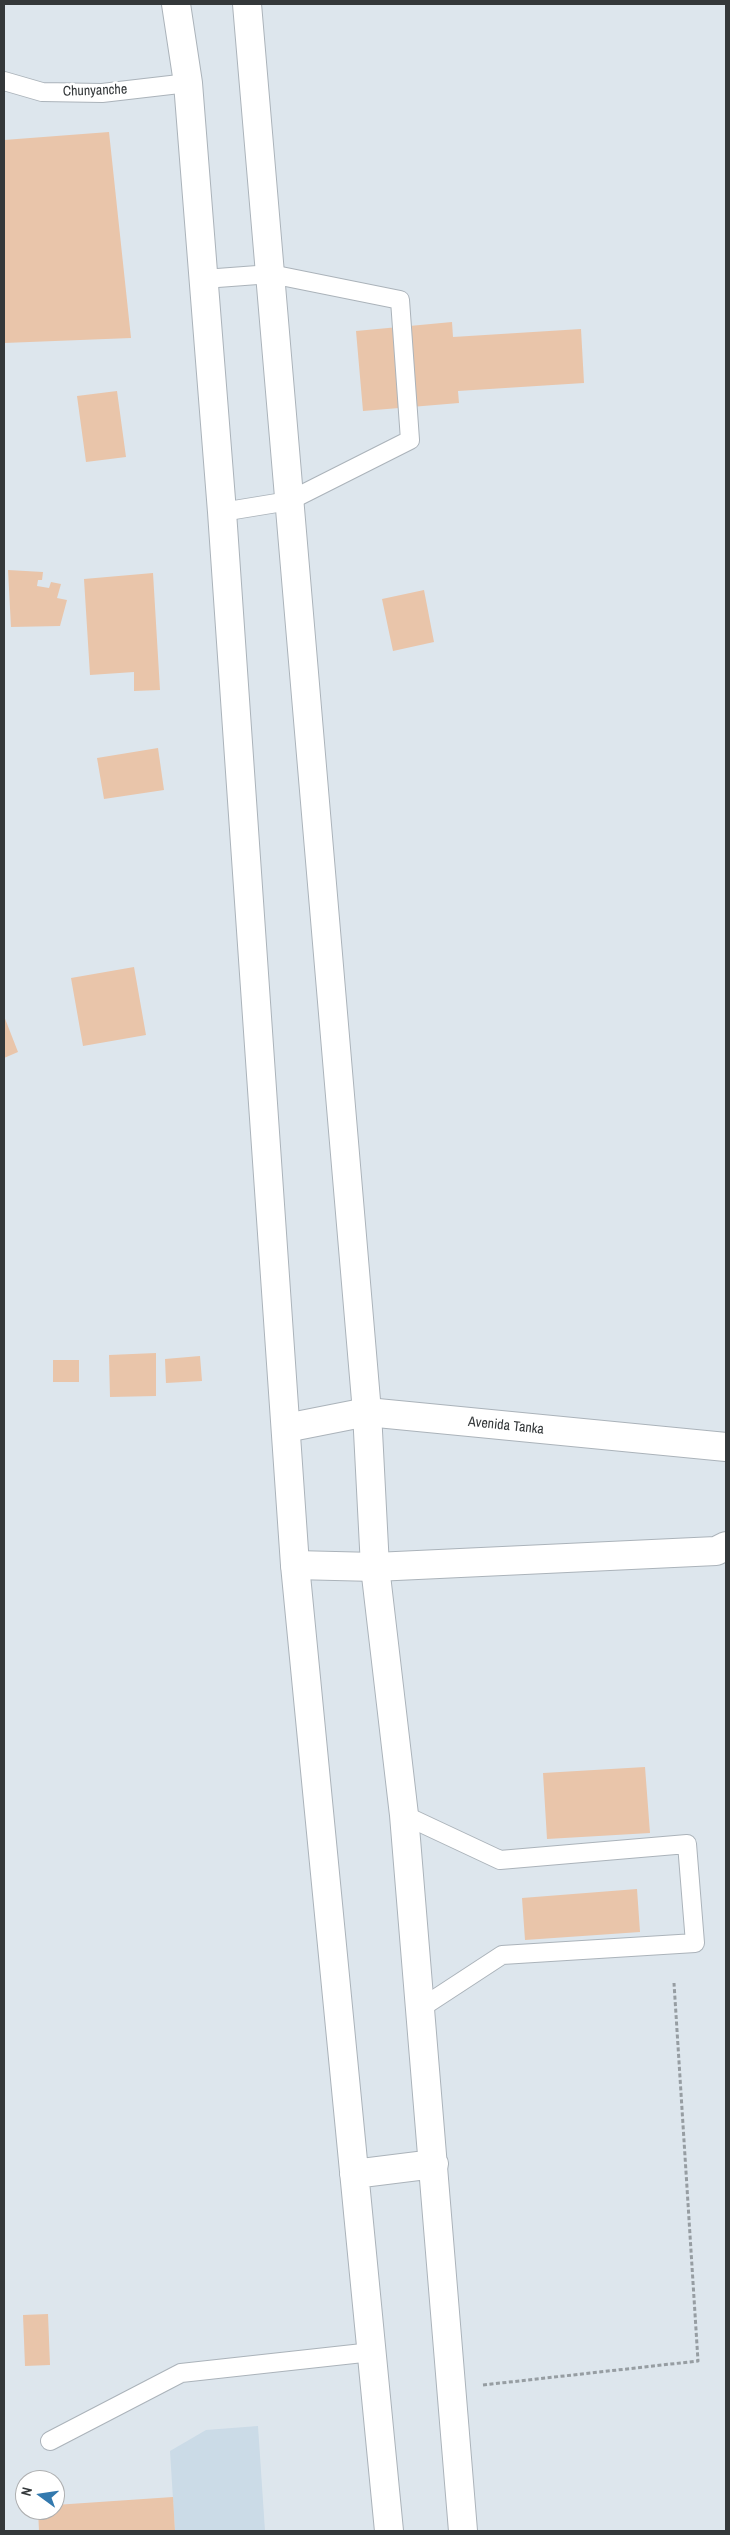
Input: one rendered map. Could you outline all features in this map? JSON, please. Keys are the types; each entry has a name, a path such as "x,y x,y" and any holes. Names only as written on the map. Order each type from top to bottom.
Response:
{"main road":[{"path":"176,4 188,83 222,512 295,1565 389,2531"},
{"path":"247,4 367,1412 375,1567 404,1815 463,2531"},
{"name":"Avenida Tanka","path":"286,1428 367,1412 726,1447"},
{"path":"295,1565 375,1567 716,1551 726,1546"},
{"path":"354,2174 434,2164"}],"lane":[{"name":"Chunyanche","path":"4,81 42,92 102,94 188,83"},
{"path":"204,279 271,274 400,300 410,440 289,501 222,512"},
{"path":"404,1815 500,1860 687,1844 695,1943 502,1955 421,2008"},
{"path":"50,2440 181,2373 372,2352"}],"path":[{"path":"452,2388 698,2361 674,1983"}],"shaded area":[{"path":"258,2426 265,2531 175,2531 170,2451 206,2430"}],"building":[{"path":"109,132 131,338 4,343 4,140"},
{"path":"452,322 453,337 581,329 584,383 458,391 459,403 363,411 356,331"},
{"path":"117,391 126,457 86,462 77,396"},
{"path":"8,570 43,572 42,580 38,580 37,586 49,588 51,582 61,584 57,598 67,600 60,626 11,627"},
{"path":"153,573 160,690 134,691 134,672 90,675 84,579"},
{"path":"424,590 434,642 393,651 382,599"},
{"path":"158,748 164,790 104,799 97,758"},
{"path":"134,967 146,1035 83,1046 71,978"},
{"path":"4,1016 18,1052 4,1058"},
{"path":"156,1353 156,1396 110,1397 109,1355"},
{"path":"200,1356 202,1381 166,1383 165,1359"},
{"path":"53,1360 79,1360 79,1382 53,1382"},
{"path":"645,1767 650,1833 547,1839 543,1773"},
{"path":"637,1889 640,1932 525,1940 522,1898"},
{"path":"48,2314 50,2365 25,2366 23,2315"},
{"path":"173,2497 175,2531 39,2531 38,2520 65,2520 65,2504"}]}
